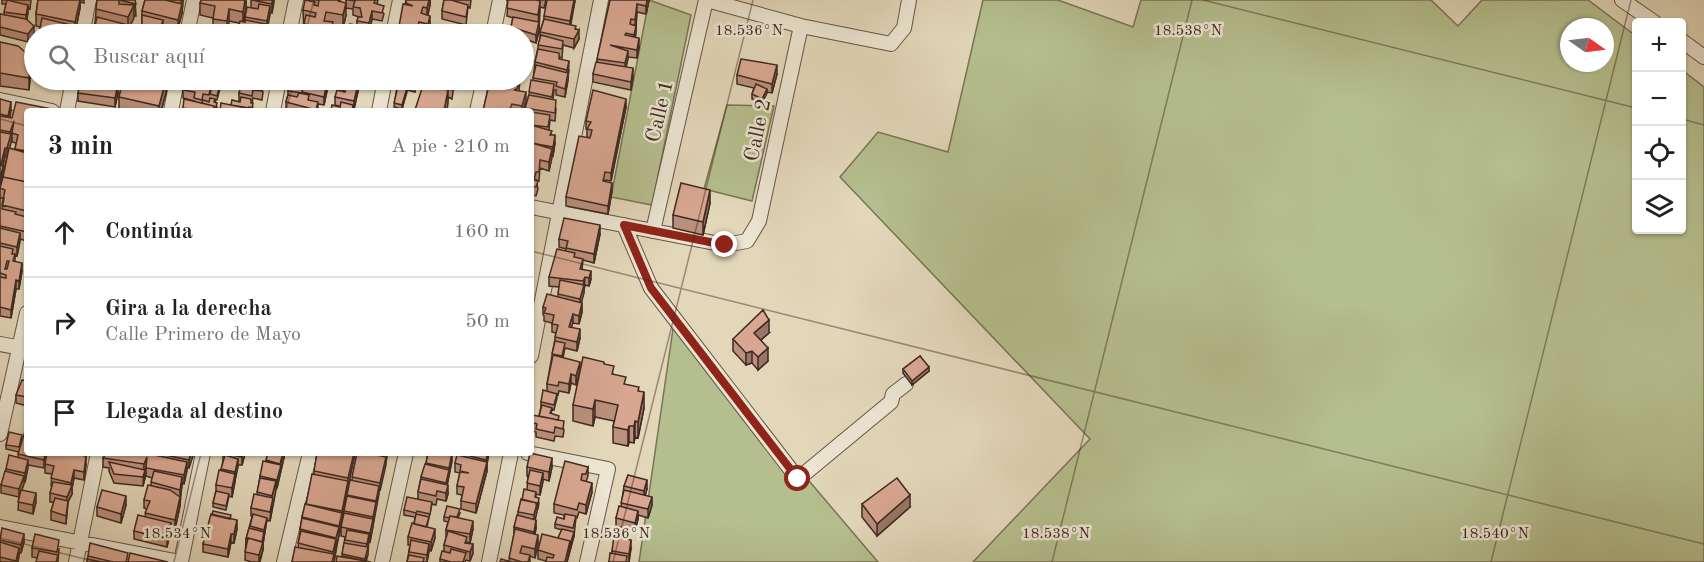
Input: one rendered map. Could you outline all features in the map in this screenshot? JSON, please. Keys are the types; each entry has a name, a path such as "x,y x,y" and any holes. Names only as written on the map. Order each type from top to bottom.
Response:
{"street":[{"path":"84,24 89,0"},
{"path":"189,24 194,0"},
{"path":"291,24 296,0"},
{"path":"395,24 400,0"},
{"path":"495,24 500,0"},
{"path":"534,341 601,0"},
{"path":"706,0 801,26 891,44 904,28 909,0"},
{"name":"Calle 1","path":"653,231 706,0"},
{"path":"1622,0 1648,18"},
{"name":"Calle 2","path":"653,231 725,245 747,241 759,221 801,26"},
{"path":"1686,44 1704,57"},
{"path":"68,108 71,90"},
{"path":"172,108 175,90"},
{"path":"274,108 277,90"},
{"path":"380,108 383,90"},
{"path":"478,108 482,90"},
{"path":"0,100 38,108"},
{"path":"534,208 653,231"},
{"path":"624,225 651,288 798,479 891,402 893,394 906,384"},
{"path":"0,344 24,348 0,434"},
{"path":"534,454 608,469 587,562"},
{"path":"76,562 97,456"},
{"path":"0,527 181,562 202,456"},
{"path":"284,562 309,456"},
{"path":"382,562 405,456"},
{"path":"489,562 511,456"}],"green space":[{"path":"649,0 691,15 652,205 611,197"},
{"path":"983,0 1058,0 1133,27 1141,0 1431,0 1458,26 1482,0 1588,0 1612,18 1560,18 1560,72 1614,72 1614,20 1632,33 1632,234 1686,234 1686,73 1704,87 1704,562 973,562 1090,439 840,177 878,132 948,152"},
{"path":"727,105 774,106 752,201 704,189"},
{"path":"674,322 878,562 639,562"}],"building":[{"path":"7,0 28,5 26,15 4,12"},
{"path":"38,0 80,0 75,22 36,14"},
{"path":"97,0 119,0 119,4 134,5 128,17 96,9"},
{"path":"119,0 135,0 136,4"},
{"path":"145,0 165,0 182,4 178,20 142,11"},
{"path":"201,0 245,0 243,12 229,9 227,21 213,19 215,6 200,3"},
{"path":"252,0 272,0 272,4"},
{"path":"305,0 315,2 314,5 318,6 319,0 338,0 346,3 343,15 326,12 324,21 333,22 332,24 304,24 306,15 315,17 316,13 303,10"},
{"path":"350,0 375,0 374,3 384,6 382,13 372,11 369,23 357,21 358,17 362,17 360,8 353,7 355,1"},
{"path":"406,0 429,0 427,8 423,7 421,13 430,16 428,24 419,22 418,24 399,24 403,4 413,6 406,3"},
{"path":"444,0 468,5 466,17 442,11"},
{"path":"508,0 540,1 538,15 507,8"},
{"path":"547,0 574,0 570,21 544,16"},
{"path":"610,0 647,0 646,6 637,4 635,20 631,19 630,24 636,26 634,35 626,33 625,35 639,38 637,50 610,45 628,51 625,63 597,59"},
{"path":"259,4 270,6 267,21 245,17 247,7 258,9"},
{"path":"0,14 26,19 32,24 24,24 24,33 0,27"},
{"path":"142,15 163,20 162,24 142,24"},
{"path":"97,17 124,24 95,24"},
{"path":"513,17 539,22 536,35 534,34 534,24 512,24"},
{"path":"42,18 67,24 41,24"},
{"path":"544,19 576,26 575,29 579,30 574,39 540,32"},
{"path":"245,20 266,24 239,24 240,21 245,22"},
{"path":"541,35 563,41 562,49 538,45"},
{"path":"0,42 18,46 24,51 24,77 0,73"},
{"path":"538,49 559,53 559,59 569,61 567,70 535,62"},
{"path":"741,59 777,65 772,84 737,75"},
{"path":"596,62 633,68 631,82 593,74"},
{"path":"536,65 568,73 565,89 556,86 557,82 534,78"},
{"path":"534,81 554,84 552,97 529,92 534,90"},
{"path":"756,84 767,89 762,99 752,94"},
{"path":"79,90 117,90 115,98 78,93"},
{"path":"121,90 163,90 159,106 119,97"},
{"path":"183,90 210,90 209,95 203,94 202,100 194,98 195,92"},
{"path":"211,90 218,90 217,96 210,94"},
{"path":"240,90 253,90 252,96 239,93"},
{"path":"288,90 303,90 302,93"},
{"path":"302,90 326,90 324,97 302,92"},
{"path":"337,90 345,92 345,90 357,90 354,101 335,97"},
{"path":"397,90 406,90 402,105 394,103"},
{"path":"421,90 448,90 445,108 416,108"},
{"path":"488,90 526,92 522,106 512,104 510,108 484,108"},
{"path":"593,90 626,99 611,173 605,172 603,181 612,183 608,206 566,197 579,136 590,138 592,130 587,129 591,122 586,121"},
{"path":"299,93 309,95 308,100 318,102 316,108 286,102 288,95 297,97"},
{"path":"529,95 556,100 555,113 525,108"},
{"path":"241,97 251,99 252,108 231,105 232,100 240,102"},
{"path":"210,98 215,99 216,108 202,103 203,100 209,102"},
{"path":"0,99 11,102 8,116 0,114"},
{"path":"184,99 214,106 214,108 183,108"},
{"path":"16,102 47,108 24,108 24,150 15,149 18,135 12,133 14,121 10,132 0,130 0,116 12,118"},
{"path":"341,102 353,105 352,108 332,108 332,105 340,107"},
{"path":"221,103 246,108 220,108"},
{"path":"534,112 550,115 548,127 534,125"},
{"path":"534,126 552,131 550,135 555,135 553,147 534,143"},
{"path":"0,132 11,134 1,164 0,163"},
{"path":"534,144 552,149 549,162 540,160 539,172 536,172 534,180"},
{"path":"9,148 24,152 24,181 3,177"},
{"path":"3,177 24,181 24,210 2,205 5,190 0,188"},
{"path":"681,183 710,190 703,222 673,215"},
{"path":"0,198 4,198 2,209 24,216 24,231 0,226"},
{"path":"564,218 600,225 594,254 566,248 568,241 559,239"},
{"path":"0,228 20,233 17,247 0,243"},
{"path":"0,246 13,249 12,254 15,254 13,261 22,263 19,281 16,280 11,310 0,307 0,277 6,278 6,275 0,273"},
{"path":"557,249 575,253 574,257 583,259 580,269 591,271 589,278 585,277 583,281 549,277"},
{"path":"560,280 584,285 580,299 558,294"},
{"path":"547,294 582,303 579,316 573,314 569,327 580,329 577,342 555,337 558,325 552,324 554,315 544,313 546,308 543,307"},
{"path":"763,310 769,320 754,333 768,348 758,357 752,351 746,353 733,339"},
{"path":"555,341 565,343 562,356 552,354"},
{"path":"553,355 580,362 576,376 571,374 569,384 559,382 558,386 547,384"},
{"path":"920,356 929,367 912,381 903,369"},
{"path":"583,357 614,366 612,374 626,377 624,384 639,387 638,391 644,392 638,422 635,421 634,426 629,426 628,430 613,427 618,405 595,400 593,409 573,405"},
{"path":"22,380 24,380 24,396 16,395"},
{"path":"543,390 557,394 554,405 541,402"},
{"path":"542,405 552,408 550,413 559,416 558,420 539,416"},
{"path":"534,415 564,421 563,429 555,427 554,433 536,429 537,424 534,423"},
{"path":"9,432 22,435 19,447 6,445"},
{"path":"24,434 24,455 18,454"},
{"path":"534,454 552,458 549,472 527,467 529,456 534,456"},
{"path":"9,455 28,460 25,473 6,469"},
{"path":"27,456 45,456 44,460"},
{"path":"46,456 86,456 84,472 74,470 71,483 51,478 54,466 45,464"},
{"path":"104,456 159,456 187,462 184,475 146,468 147,457 144,464 103,458"},
{"path":"170,456 190,456 189,460"},
{"path":"225,456 238,459 235,472 221,469"},
{"path":"267,456 282,456 280,464 266,460"},
{"path":"316,456 353,456 348,478 314,471"},
{"path":"356,456 386,457 380,483 352,477"},
{"path":"427,456 451,456 449,468 426,463"},
{"path":"457,456 487,462 476,504 461,501 464,487 457,486 460,472 469,473 460,471 461,465 455,463"},
{"path":"470,456 487,456 486,460"},
{"path":"263,461 281,465 277,480 260,476"},
{"path":"565,461 588,467 586,474 582,474 581,480 592,483 586,505 579,503 577,510 554,504"},
{"path":"109,462 145,470 143,477 114,474"},
{"path":"425,464 449,470 446,483 421,477"},
{"path":"219,470 235,474 232,488 216,485"},
{"path":"530,470 543,473 540,486 527,483"},
{"path":"5,471 24,476 19,489 1,485"},
{"path":"154,471 182,477 180,490 151,482"},
{"path":"312,474 348,481 342,511 306,504"},
{"path":"628,475 647,480 644,491 624,486"},
{"path":"260,478 276,481 272,496 257,492"},
{"path":"897,478 910,495 877,524 862,504"},
{"path":"421,479 448,485 446,493 437,491 436,496 418,492"},
{"path":"350,480 379,486 376,501 347,495"},
{"path":"53,482 72,485 67,497 50,493"},
{"path":"148,485 170,490 180,497 175,520 145,513 150,501 144,500"},
{"path":"524,489 536,492 535,497 539,498 538,505 522,500"},
{"path":"21,490 36,493 33,505 18,502"},
{"path":"102,490 126,496 121,514 97,507"},
{"path":"624,490 652,497 648,509 621,503"},
{"path":"216,491 229,494 226,506 213,503"},
{"path":"254,494 273,498 270,512 251,508"},
{"path":"347,496 376,502 373,517 344,511"},
{"path":"407,497 432,502 430,514 404,510"},
{"path":"55,498 68,501 66,516 51,511"},
{"path":"521,499 537,503 534,515 518,512"},
{"path":"305,504 342,513 339,526 302,517"},
{"path":"447,506 460,509 457,517 444,517"},
{"path":"619,506 638,511 635,523 616,518"},
{"path":"213,511 231,515 230,519 212,515"},
{"path":"344,513 373,519 370,533 341,527"},
{"path":"211,514 237,520 228,549 203,544"},
{"path":"253,514 267,518 264,530 250,526"},
{"path":"416,514 429,517 426,527 414,524"},
{"path":"565,514 576,516 573,528 555,524 557,517 564,519"},
{"path":"138,515 171,523 167,539 134,531"},
{"path":"517,515 536,520 534,532 514,527"},
{"path":"450,516 473,521 470,534 446,530"},
{"path":"302,518 339,527 336,538 300,529"},
{"path":"412,523 435,529 431,542 408,537"},
{"path":"2,528 24,534 21,545 0,540"},
{"path":"249,528 264,532 262,542 246,539"},
{"path":"515,529 538,535 535,549 522,546 520,553 530,555 528,562 509,558"},
{"path":"562,529 574,532 570,545 570,541 558,538"},
{"path":"347,530 369,534 367,544 345,540"},
{"path":"301,531 336,539 333,552 298,543"},
{"path":"448,531 467,537 465,543 473,544 470,552 444,545"},
{"path":"35,534 59,540 57,552 32,548"},
{"path":"542,534 570,541 565,562 546,562 547,557 553,558 554,555 538,550"},
{"path":"614,536 631,540 629,554 612,551"},
{"path":"248,538 263,542 259,555 245,552"},
{"path":"411,540 429,544 427,555 409,552"},
{"path":"0,542 19,548 16,561 0,557"},
{"path":"90,543 128,553 126,562 113,562 88,556"},
{"path":"344,543 368,547 365,559 342,554"},
{"path":"295,547 334,554 332,562 292,562"},
{"path":"451,549 466,553 463,562 440,559 442,551 450,553"},
{"path":"39,551 58,555 56,562 36,562"},
{"path":"130,553 168,562 128,562"},
{"path":"610,553 627,556 626,562 609,562"},
{"path":"409,555 424,558 423,562 407,562"},
{"path":"337,556 371,562 336,562"}],"route":[{"path":"725,245 624,225 651,288 798,479"}]}
